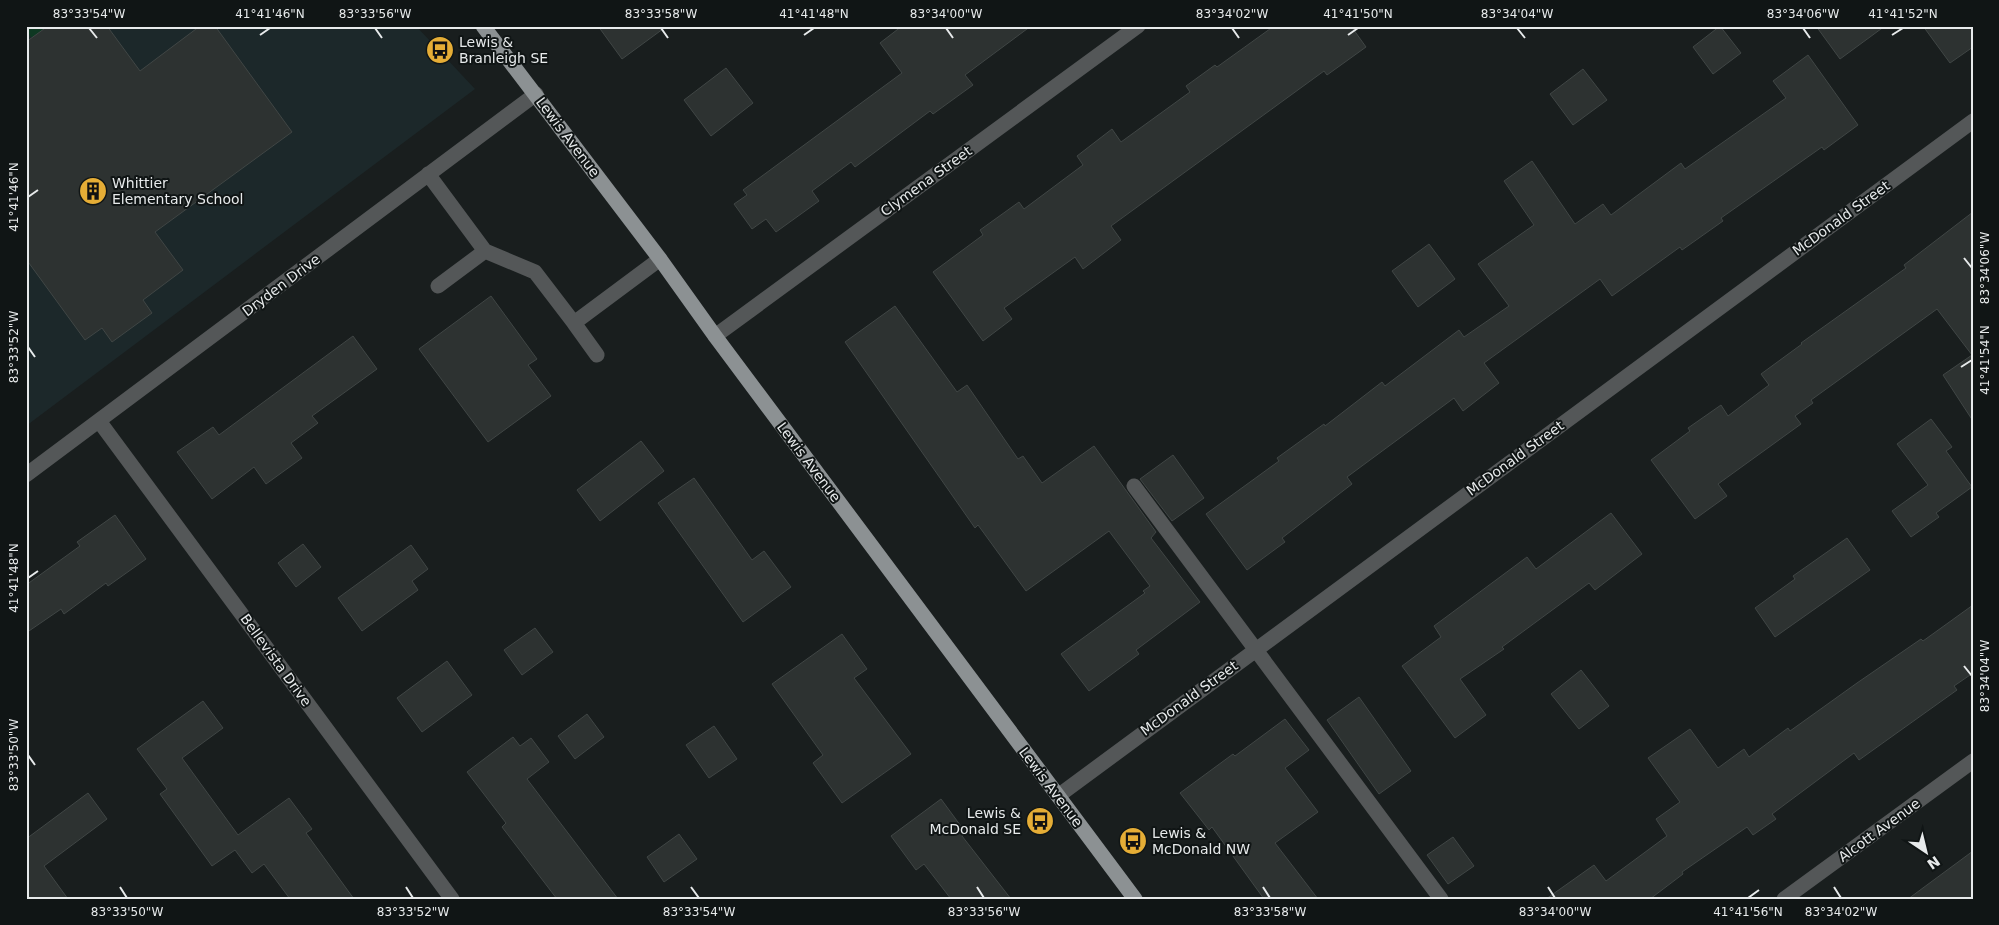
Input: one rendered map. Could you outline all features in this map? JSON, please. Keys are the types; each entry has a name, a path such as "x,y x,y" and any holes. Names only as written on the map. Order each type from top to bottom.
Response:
{"main road":[{"name":"Lewis Avenue","path":"483,26 660,260 1135,899"}],"street":[{"name":"Clymena Street","path":"715,336 1138,26"},
{"name":"Dryden Drive","path":"26,476 536,94"},
{"name":"McDonald Street","path":"1058,796 1973,121"},
{"path":"428,174 485,250 535,272 597,355"},
{"path":"438,286 485,250"},
{"path":"574,323 660,260"},
{"name":"Bellevista Drive","path":"99,421 452,899"},
{"path":"1134,486 1441,899"},
{"name":"Alcott Avenue","path":"1784,899 1973,761"}],"shaded area":[{"path":"26,26 416,26 475,89 26,426"}],"green space":[{"path":"26,26 48,26 32,38 26,31"}],"building":[{"name":"Whittier Elementary School","path":"48,26 107,26 140,71 200,26 215,26 292,132 155,232 183,270 143,300 152,313 112,342 102,328 85,340 26,259 26,42"},
{"path":"598,26 667,26 622,59"},
{"path":"902,26 1031,26 965,75 973,85 933,114 930,111 855,167 851,162 812,191 819,201 776,232 766,219 752,229 734,204 747,195 743,190 902,73 880,43"},
{"path":"1274,26 1351,26 1366,47 1327,75 1324,71 1111,226 1121,240 1083,269 1075,257 1004,308 1012,319 983,341 933,272 983,235 980,230 1019,202 1024,209 1083,165 1077,156 1112,129 1121,142 1190,92 1186,86 1215,65 1217,67"},
{"path":"1720,26 1741,53 1713,74 1693,47"},
{"path":"1816,26 1885,26 1840,59"},
{"path":"1923,26 1973,26 1973,47 1950,63"},
{"path":"1808,55 1858,125 1824,150 1822,147 1721,218 1723,221 1682,250 1680,247 1612,296 1600,279 1484,363 1499,383 1463,411 1454,398 1347,477 1352,484 1282,538 1285,542 1247,570 1206,514 1279,461 1277,458 1324,424 1325,426 1382,382 1385,386 1459,330 1464,337 1509,306 1478,264 1534,225 1504,181 1532,161 1575,224 1603,204 1611,215 1681,163 1685,169 1786,98 1773,81"},
{"path":"726,68 753,103 711,136 684,100"},
{"path":"1583,69 1607,100 1573,125 1550,94"},
{"path":"1973,212 1973,421 1943,375 1972,355 1937,309 1811,400 1813,403 1795,416 1801,424 1718,484 1727,496 1695,519 1651,460 1690,431 1688,428 1721,405 1728,416 1769,385 1761,374 1906,268 1904,265"},
{"path":"1429,244 1455,279 1418,307 1392,271"},
{"path":"491,296 537,359 528,365 551,396 488,442 419,349"},
{"path":"895,306 957,392 967,385 1018,459 1023,456 1042,483 1094,446 1156,532 1151,538 1200,602 1136,650 1139,654 1089,691 1061,654 1145,593 1143,591 1150,586 1109,531 1026,591 978,525 975,528 845,342"},
{"path":"353,336 377,369 312,416 318,423 291,443 302,458 266,484 254,467 212,499 177,452 213,427 219,435"},
{"path":"1931,419 1952,447 1946,451 1972,487 1936,513 1939,517 1911,537 1892,511 1928,485 1897,444"},
{"path":"641,441 664,471 600,521 577,490"},
{"path":"1173,455 1204,498 1172,521 1140,479"},
{"path":"694,478 752,560 764,551 791,587 743,622 658,503"},
{"path":"1611,513 1642,554 1595,590 1589,583 1502,647 1504,649 1460,679 1486,715 1455,738 1402,666 1441,637 1434,626 1527,557 1536,569"},
{"path":"115,515 146,559 108,586 106,583 64,614 61,609 26,633 26,585 80,546 77,542"},
{"path":"1847,538 1870,570 1775,637 1755,608 1795,579 1793,576"},
{"path":"303,544 321,567 296,587 278,563"},
{"path":"411,545 428,569 412,581 418,590 362,631 338,598"},
{"path":"1973,605 1973,673 1954,686 1957,690 1859,760 1854,753 1772,814 1776,819 1753,835 1747,827 1682,872 1683,874 1650,899 1546,899 1594,865 1606,881 1667,836 1656,819 1680,802 1648,758 1690,729 1718,768 1744,749 1749,757 1788,728 1790,731 1857,683 1921,639 1923,641"},
{"path":"535,628 553,652 522,675 504,650"},
{"path":"842,634 867,669 854,678 911,754 842,803 813,763 823,755 772,684"},
{"path":"447,661 472,695 422,732 397,698"},
{"path":"1581,670 1609,706 1579,729 1551,694"},
{"path":"1359,697 1411,771 1379,794 1327,720"},
{"path":"203,701 223,728 182,758 238,835 289,798 312,829 306,833 354,899 290,899 264,864 252,873 235,850 212,866 160,794 167,789 137,749"},
{"path":"587,714 604,737 575,759 558,736"},
{"path":"1285,719 1309,750 1285,768 1318,812 1275,843 1318,899 1264,899 1212,827 1209,830 1180,793"},
{"path":"714,726 737,759 709,778 686,745"},
{"path":"513,737 520,746 531,738 549,762 527,779 618,899 557,899 502,827 506,823 467,772"},
{"path":"88,793 107,819 44,866 68,899 26,899 26,839"},
{"path":"941,799 966,833 962,836 1011,899 951,899 924,864 916,870 891,836"},
{"path":"679,834 697,859 664,882 647,857"},
{"path":"1453,837 1474,866 1448,884 1427,855"},
{"path":"1973,851 1973,899 1908,899"}],"place":[{"name":"Lewis & Branleigh SE","path":"440,50"},
{"name":"Whittier Elementary School","path":"93,191"},
{"name":"Lewis & McDonald SE","path":"1040,821"},
{"name":"Lewis & McDonald NW","path":"1133,841"}]}
